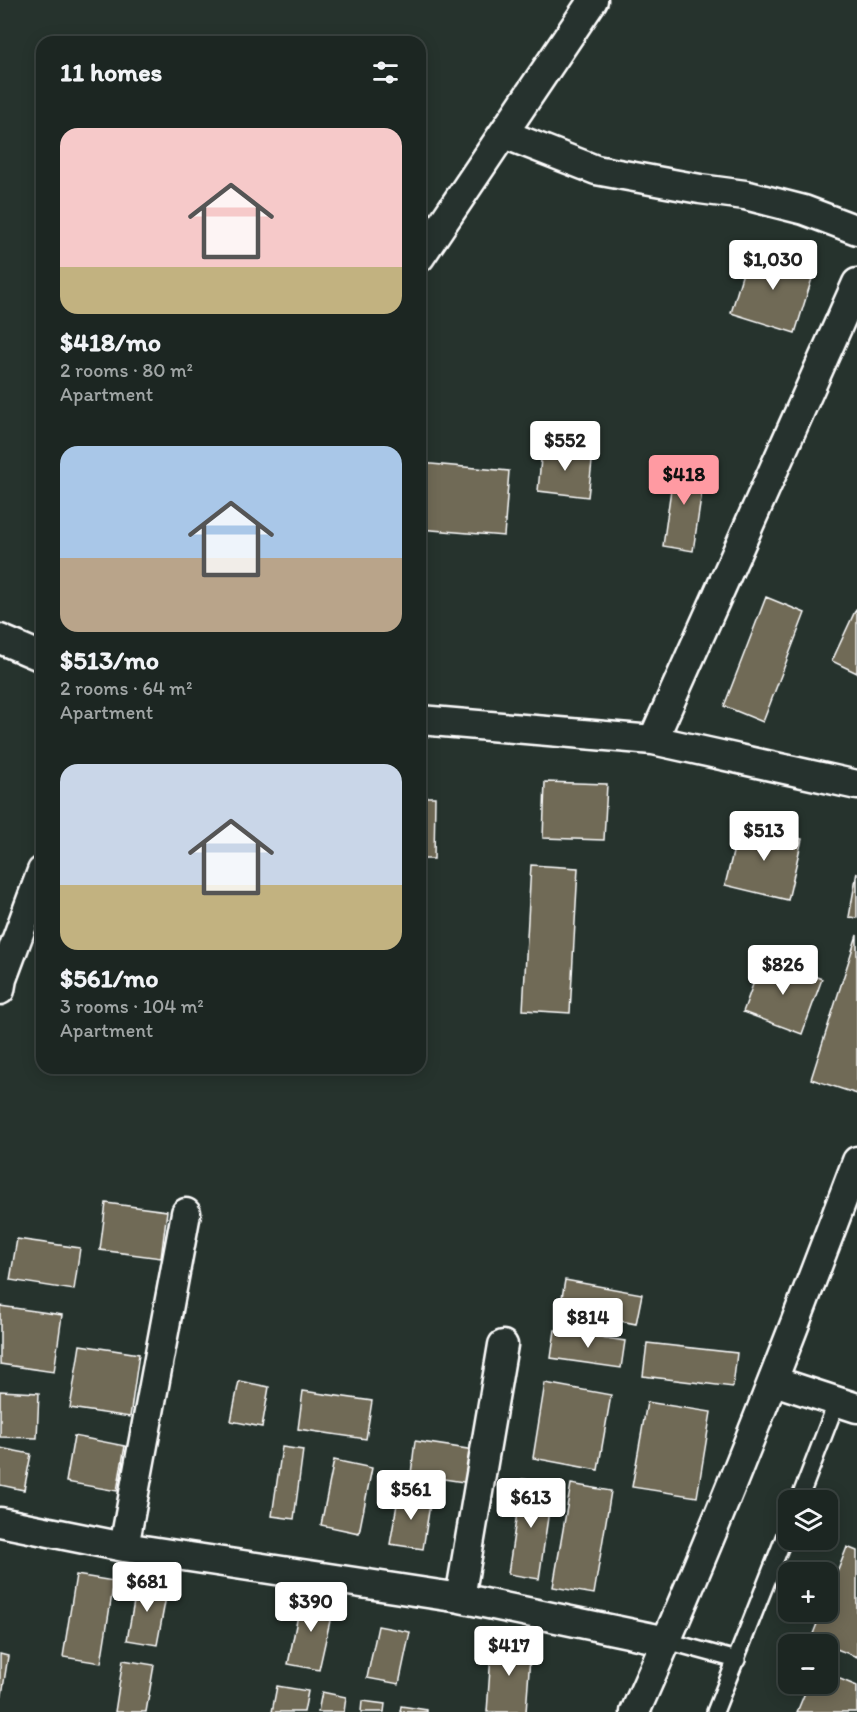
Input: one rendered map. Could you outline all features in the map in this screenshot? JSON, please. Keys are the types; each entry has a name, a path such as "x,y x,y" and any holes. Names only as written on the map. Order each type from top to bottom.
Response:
{"street":[{"path":"426,248 593,0"},
{"path":"504,134 597,170 745,195 804,210 857,230"},
{"path":"653,740 857,283"},
{"path":"0,639 36,654"},
{"path":"426,721 653,740 857,785"},
{"path":"1,982 36,887"},
{"path":"635,1712 667,1641 774,1381 857,1161"},
{"path":"124,1547 186,1213"},
{"path":"460,1598 503,1344"},
{"path":"774,1381 847,1404"},
{"path":"0,1522 124,1547 460,1598 667,1641"}],"lane":[{"path":"803,1490 847,1404"},
{"path":"720,1708 736,1660 779,1550"},
{"path":"667,1641 736,1660"}],"building":[{"path":"750,249 815,269 795,333 731,313"},
{"path":"542,448 593,453 588,497 538,491"},
{"path":"675,461 706,465 693,551 663,546"},
{"path":"426,464 509,471 504,536 426,530"},
{"path":"766,597 805,613 763,722 724,706"},
{"path":"857,609 857,673 832,661"},
{"path":"545,782 607,784 604,840 543,838"},
{"path":"426,797 435,797 434,859 426,859"},
{"path":"740,824 802,839 788,900 725,885"},
{"path":"531,865 578,868 570,1013 523,1010"},
{"path":"857,872 857,918 849,917"},
{"path":"857,935 857,1094 811,1079"},
{"path":"763,957 822,979 802,1034 743,1012"},
{"path":"106,1203 167,1211 161,1258 100,1250"},
{"path":"17,1239 80,1248 74,1290 10,1280"},
{"path":"565,1280 642,1294 636,1324 560,1309"},
{"path":"0,1306 62,1315 54,1372 0,1364"},
{"path":"555,1330 625,1341 621,1368 551,1358"},
{"path":"647,1343 737,1353 733,1387 643,1376"},
{"path":"80,1345 139,1354 130,1417 70,1408"},
{"path":"239,1381 269,1387 262,1427 231,1421"},
{"path":"545,1383 611,1395 598,1470 533,1458"},
{"path":"0,1391 39,1393 37,1438 0,1437"},
{"path":"303,1391 372,1401 366,1439 298,1429"},
{"path":"647,1402 711,1412 697,1497 632,1487"},
{"path":"74,1436 125,1446 117,1491 66,1482"},
{"path":"415,1441 474,1450 470,1483 411,1474"},
{"path":"282,1447 303,1450 294,1519 272,1516"},
{"path":"0,1448 31,1454 24,1490 0,1485"},
{"path":"334,1460 372,1468 359,1533 321,1525"},
{"path":"522,1479 553,1483 539,1579 508,1574"},
{"path":"571,1484 611,1491 594,1594 553,1587"},
{"path":"399,1493 431,1498 423,1549 390,1544"},
{"path":"847,1547 857,1551 857,1657 838,1650 838,1634 813,1634 818,1622 838,1622 838,1570"},
{"path":"76,1575 114,1581 101,1663 63,1657"},
{"path":"138,1580 168,1586 157,1645 127,1640"},
{"path":"302,1596 334,1603 319,1670 288,1664"},
{"path":"378,1626 410,1632 399,1684 367,1678"},
{"path":"492,1640 531,1643 526,1712 487,1712"},
{"path":"0,1654 8,1656 2,1695 0,1695"},
{"path":"123,1660 154,1665 146,1712 115,1712"},
{"path":"838,1678 857,1686 857,1712 797,1712 804,1694 838,1694"},
{"path":"277,1686 308,1691 304,1712 272,1712"},
{"path":"322,1692 346,1697 344,1712 318,1712"},
{"path":"362,1701 385,1704 384,1712 361,1712"},
{"path":"401,1706 427,1710 427,1712 400,1712"}]}
